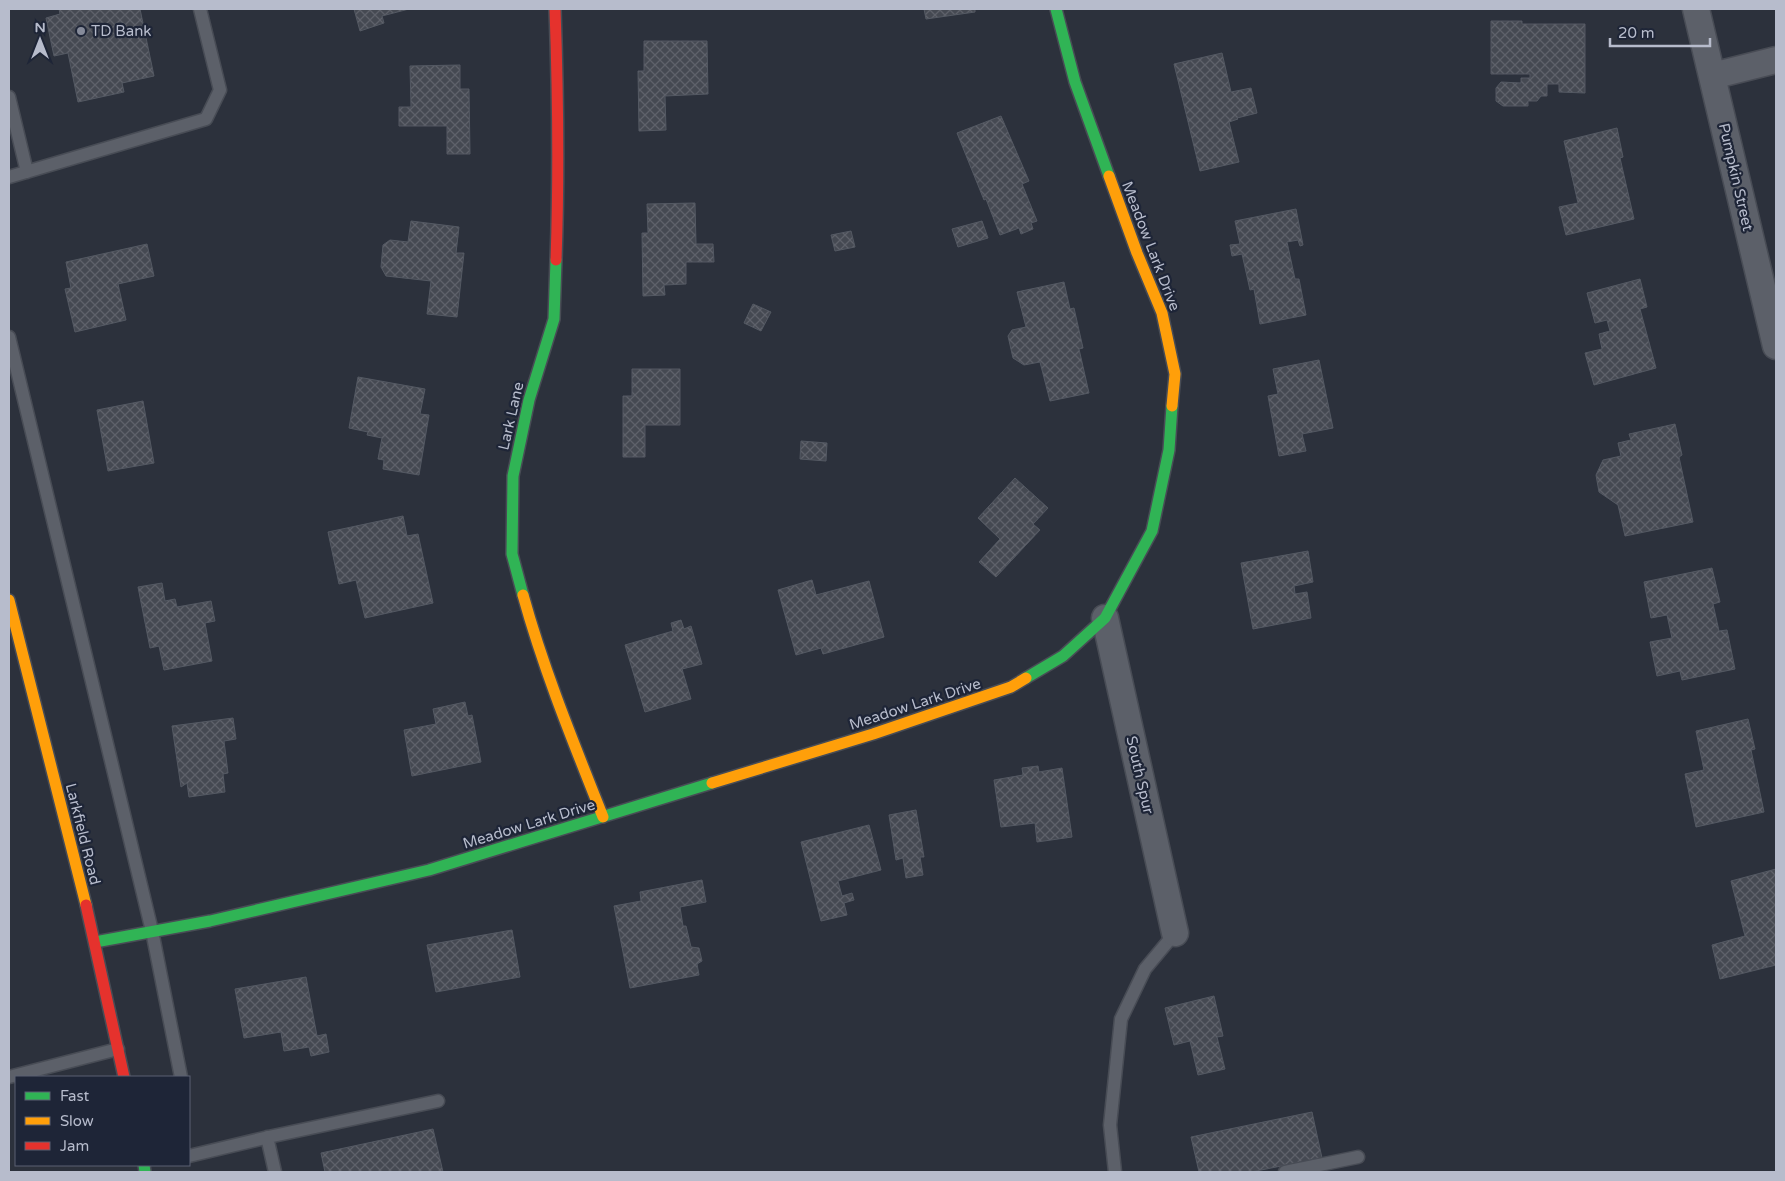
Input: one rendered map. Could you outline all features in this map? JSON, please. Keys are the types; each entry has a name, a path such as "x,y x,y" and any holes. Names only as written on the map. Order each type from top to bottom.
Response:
{"street":[{"name":"Lark Lane","path":"555,9 558,103 558,210 554,319 529,400 513,476 512,554 532,626 561,711 603,817"},
{"name":"Pumpkin Street","path":"1696,9 1776,346"},
{"name":"Meadow Lark Drive","path":"94,942 210,921 429,870 873,734 1011,687 1063,656 1104,618 1152,531 1169,450 1175,374 1162,313 1136,253 1075,82 1061,10"},
{"path":"1712,76 1776,60"},
{"name":"Larkfield Road","path":"9,600 94,942 124,1076"},
{"name":"South Spur","path":"1104,618 1175,933"}],"lane":[{"path":"9,177 206,119 220,90 200,9"},
{"path":"9,97 28,172"},
{"path":"9,337 152,931 181,1076"},
{"path":"1116,1172 1110,1125 1120,1020 1145,970 1175,933"},
{"path":"9,1077 118,1050"},
{"path":"190,1156 266,1137 438,1100"},
{"path":"266,1137 275,1172"},
{"path":"1285,1172 1358,1157"}],"building":[{"path":"59,9 140,9 154,76 122,83 124,92 78,102 68,53 54,56 46,18 60,14"},
{"path":"354,9 409,9 382,16 384,23 360,31"},
{"path":"924,9 975,9 975,12 926,19"},
{"path":"1491,21 1522,21 1522,24 1585,24 1585,93 1559,92 1559,84 1547,84 1547,96 1541,96 1537,101 1528,101 1528,106 1503,106 1496,101 1496,88 1501,82 1521,83 1521,78 1530,78 1530,74 1491,74"},
{"path":"644,41 707,41 708,94 665,96 666,130 639,131 638,71 644,71"},
{"path":"1222,53 1231,92 1251,88 1257,113 1229,122 1239,162 1200,171 1174,64"},
{"path":"460,65 460,89 469,89 470,154 447,154 447,126 399,126 399,107 411,107 410,66"},
{"path":"1001,116 1029,181 1022,184 1037,221 1031,223 1033,229 1021,234 1019,228 1000,235 957,133"},
{"path":"1617,128 1623,157 1620,158 1634,219 1566,235 1559,207 1578,203 1564,141"},
{"path":"695,203 696,244 713,244 714,262 686,262 686,284 664,285 665,295 643,296 642,233 648,233 647,204"},
{"path":"1296,209 1303,245 1300,246 1298,240 1287,242 1295,279 1299,279 1306,315 1260,324 1254,289 1250,290 1242,254 1232,256 1230,245 1240,244 1235,221"},
{"path":"411,221 459,227 456,253 464,253 457,317 427,314 431,281 386,276 381,267 383,245 390,240 408,242"},
{"path":"982,221 988,238 958,247 952,229"},
{"path":"851,231 855,247 835,251 831,235"},
{"path":"147,244 154,276 118,284 126,320 75,332 65,289 71,288 66,262"},
{"path":"1640,279 1647,307 1640,309 1656,368 1594,385 1585,353 1602,349 1599,334 1610,331 1607,320 1595,323 1587,293"},
{"path":"1064,282 1070,309 1074,308 1083,348 1079,349 1089,393 1050,401 1040,362 1024,365 1013,358 1008,336 1012,330 1026,327 1017,292"},
{"path":"753,304 771,312 761,331 744,323"},
{"path":"1319,360 1333,428 1302,434 1306,451 1279,456 1268,396 1278,394 1273,369"},
{"path":"632,369 680,369 680,425 645,425 645,457 623,457 623,396 632,396"},
{"path":"358,377 425,389 420,414 429,415 419,475 383,469 384,460 378,459 382,438 367,435 368,432 349,428"},
{"path":"143,401 154,463 108,471 97,410"},
{"path":"1675,424 1682,455 1679,457 1693,522 1625,536 1618,505 1599,492 1596,475 1603,460 1621,456 1618,443 1631,440 1629,434"},
{"path":"801,441 827,443 826,461 800,459"},
{"path":"1015,478 1048,508 1033,524 1040,530 996,577 979,562 1000,539 978,518"},
{"path":"403,516 407,536 418,534 433,603 365,618 356,580 339,584 328,532"},
{"path":"1308,551 1313,582 1294,586 1295,594 1307,592 1311,618 1253,629 1241,563"},
{"path":"1712,568 1720,602 1713,604 1719,631 1727,630 1735,669 1682,680 1680,671 1657,676 1650,642 1672,638 1667,615 1651,618 1644,582"},
{"path":"812,580 816,595 869,581 884,637 823,654 821,648 796,655 778,590"},
{"path":"162,583 165,601 175,599 177,607 211,601 215,621 205,623 212,661 164,670 159,646 150,648 138,587"},
{"path":"681,620 684,629 691,626 702,664 682,669 691,699 645,712 625,645 673,631 671,623"},
{"path":"465,702 468,716 472,715 481,762 412,776 404,730 436,724 433,709"},
{"path":"233,718 236,739 224,741 228,773 223,774 225,792 189,797 187,783 181,787 172,726"},
{"path":"1748,719 1755,749 1751,750 1764,812 1696,827 1685,774 1704,770 1696,731"},
{"path":"1038,766 1039,772 1062,768 1072,837 1037,842 1035,823 1001,827 994,780 1023,775 1022,768"},
{"path":"916,810 924,857 920,857 923,875 906,878 903,858 896,860 889,815"},
{"path":"869,825 881,870 838,881 842,896 852,893 854,900 844,903 847,915 821,921 801,842"},
{"path":"1776,869 1776,965 1720,979 1712,945 1745,936 1731,881"},
{"path":"702,880 706,902 680,907 683,926 686,926 691,947 699,948 702,961 697,964 699,975 630,988 614,906 641,901 640,892"},
{"path":"512,930 520,977 436,992 427,945"},
{"path":"306,977 317,1036 326,1034 329,1052 311,1056 309,1047 284,1051 281,1032 244,1038 235,989"},
{"path":"1214,996 1223,1036 1217,1037 1225,1069 1198,1075 1190,1041 1174,1045 1165,1008"},
{"path":"1312,1112 1322,1158 1251,1172 1199,1172 1191,1137"},
{"path":"433,1129 443,1172 325,1172 321,1153"}],"traffic: fast":[{"path":"1056,9 1075,82 1109,176"},
{"path":"523,595 512,554 513,476 529,400 554,319 556,260"},
{"path":"1026,678 1063,656 1105,618 1152,531 1169,450 1172,406"},
{"path":"95,942 210,921 429,870 712,783"},
{"path":"144,1166 145,1172"}],"traffic: slow":[{"path":"1109,176 1137,253 1162,313 1175,374 1172,406"},
{"path":"523,595 570,735 603,817"},
{"path":"9,600 86,905"},
{"path":"712,783 873,734 1011,687 1026,678"}],"traffic: jam":[{"path":"555,9 558,134 556,260"},
{"path":"86,905 124,1076"}],"place":[{"name":"TD Bank","path":"81,31"}]}
